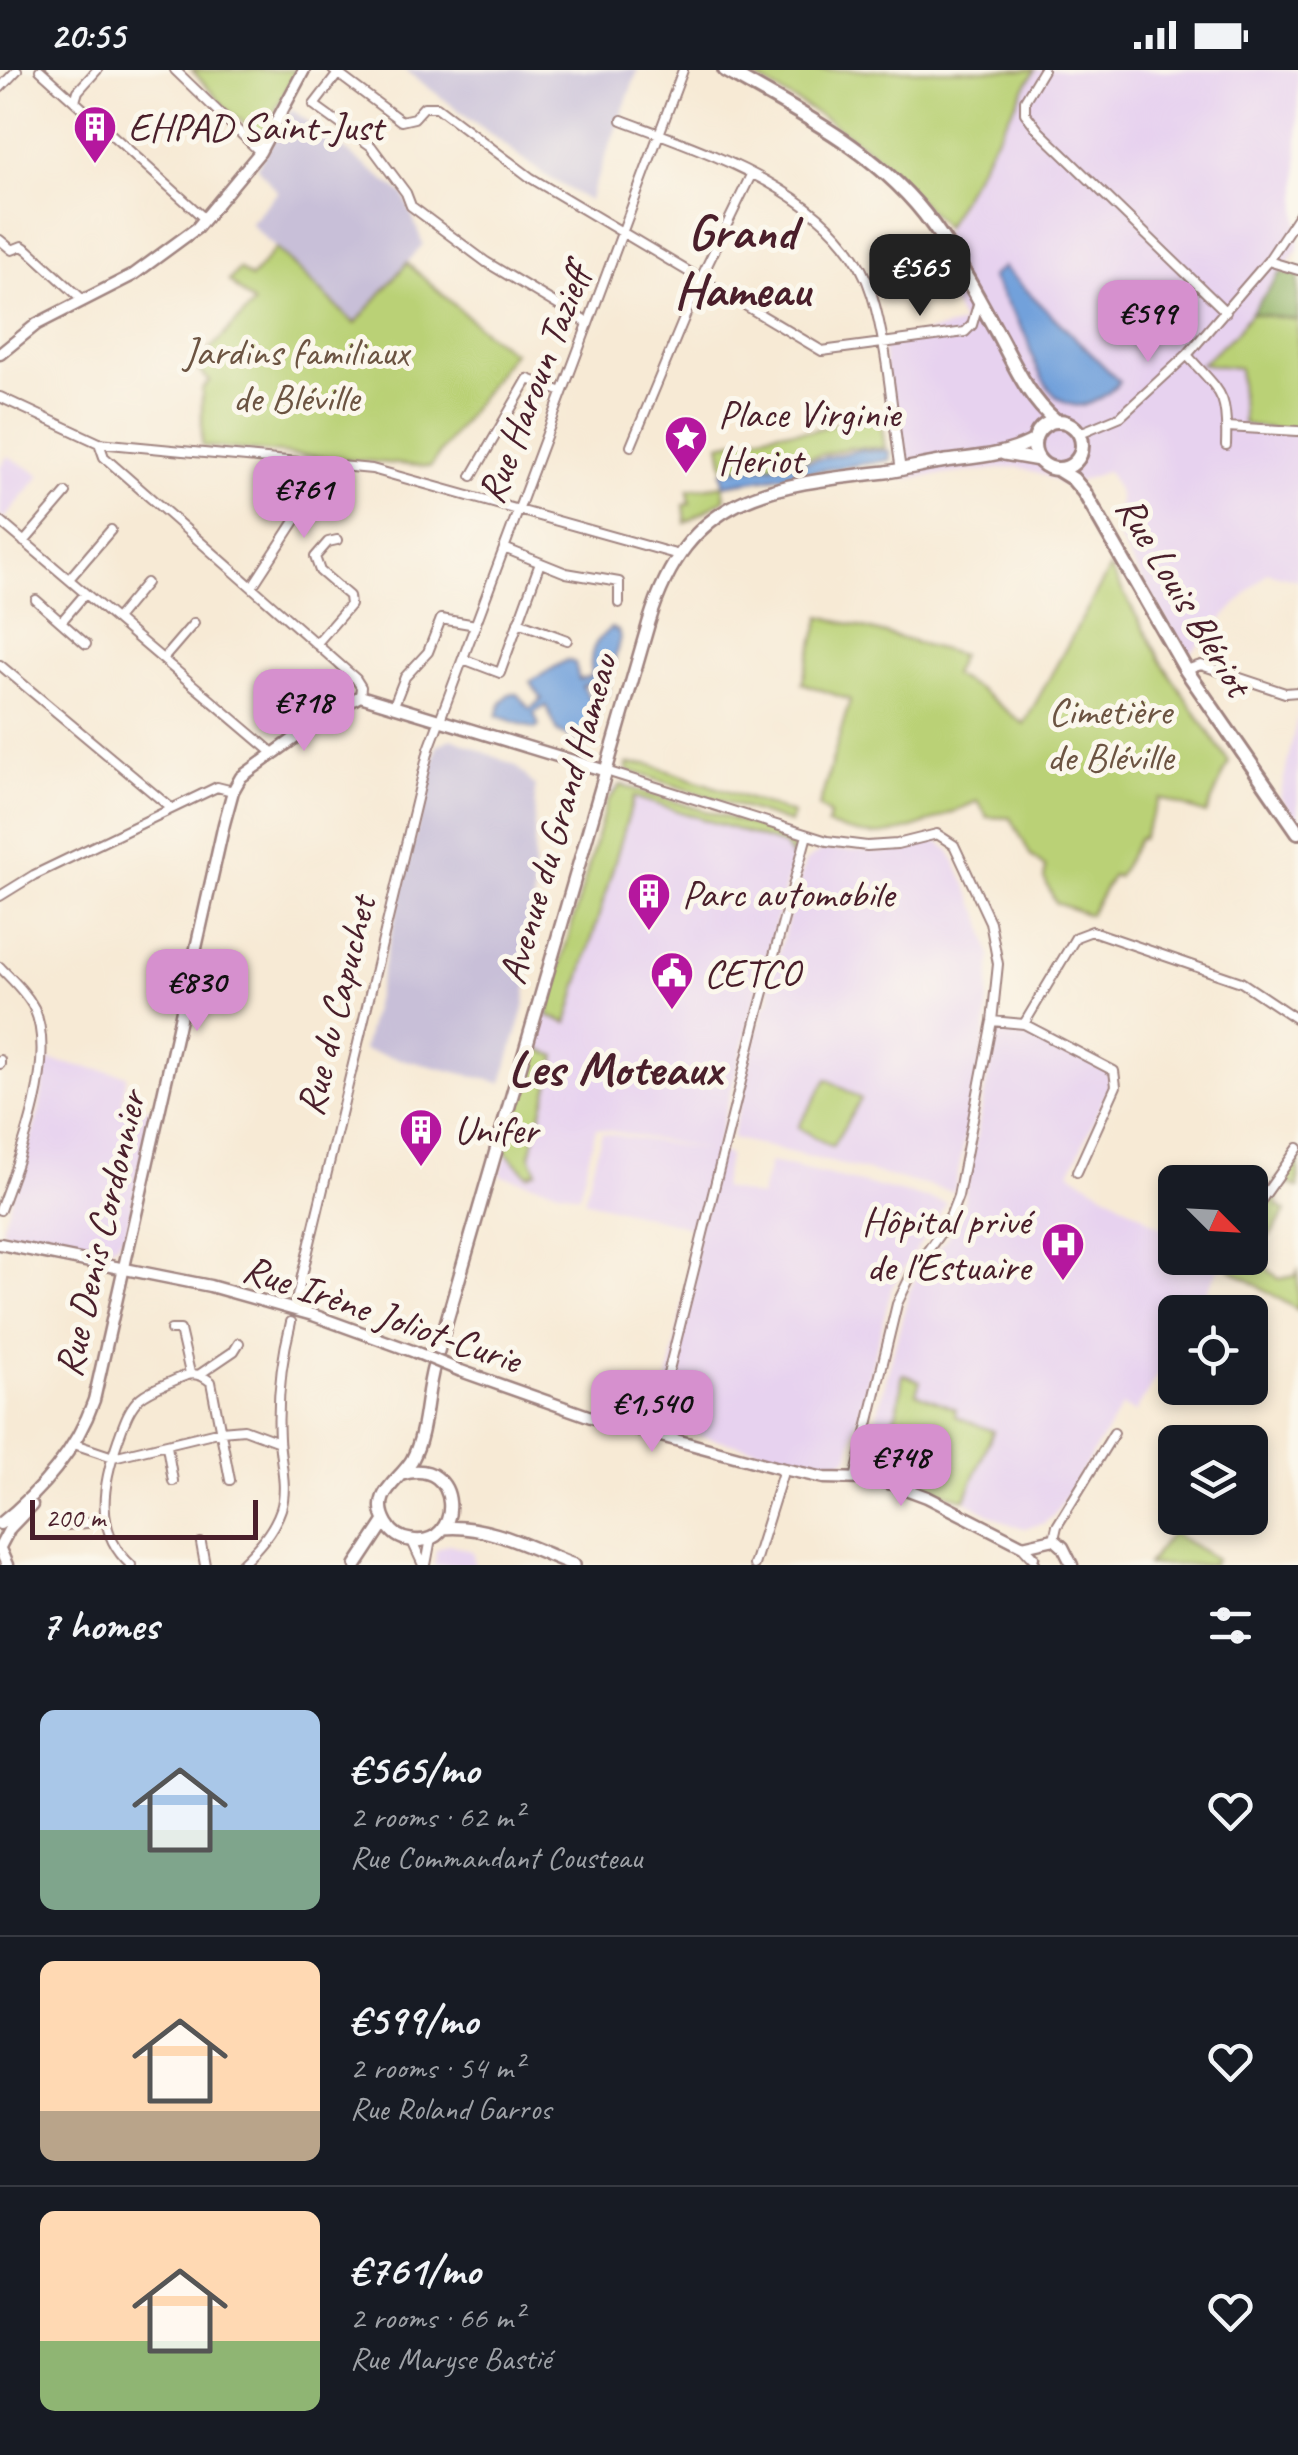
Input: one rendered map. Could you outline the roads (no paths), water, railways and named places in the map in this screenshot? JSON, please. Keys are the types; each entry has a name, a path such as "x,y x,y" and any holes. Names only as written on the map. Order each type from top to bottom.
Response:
{"main road":[{"path":"725,70 846,141 887,174 932,223 1031,397 1056,420"},
{"path":"1031,397 1039,460 1057,470 1076,462 1083,448 1080,433 1067,422 1045,424 1036,436"},
{"name":"Avenue du Grand Hameau","path":"357,1565 385,1522 382,1498 389,1484 402,1474 420,1440 433,1368 653,608 679,555 717,516 758,493 801,482 1000,454 1036,436"},
{"name":"Avenue du Grand Hameau","path":"1000,454 1039,460"},
{"name":"Rue Louis Blériot","path":"1076,462 1084,492"},
{"name":"Rue Louis Blériot","path":"1057,470 1073,479 1084,492 1186,670 1298,832"},
{"name":"Avenue du Grand Hameau","path":"420,1440 428,1473 446,1488 450,1510"},
{"path":"402,1474 428,1473"},
{"path":"385,1522 396,1535 412,1540 430,1538 443,1528 450,1510 494,1535"},
{"path":"443,1528 464,1527 494,1535 574,1565"},
{"name":"Avenue du Grand Hameau","path":"357,1565 396,1535"}],"street":[{"path":"0,88 16,70"},
{"path":"40,70 205,220"},
{"path":"75,101 78,91 97,70"},
{"path":"176,70 260,152"},
{"path":"0,354 37,324 133,275 205,220 260,152 304,70"},
{"name":"Rue Haroun Tazieff","path":"440,719 683,70"},
{"path":"1043,70 1026,100 1025,112 1039,131 1226,312"},
{"path":"588,323 486,262 412,206 371,146 314,105 333,72 401,122 414,118 424,107 437,107 530,178 822,351 965,332 972,325 979,301"},
{"path":"622,120 726,160 812,212 840,238 859,264 872,294 901,470"},
{"path":"631,446 700,280 751,174"},
{"path":"1080,433 1121,416 1187,356 1268,262 1298,216"},
{"path":"0,240 12,250 22,246 28,250 83,300"},
{"path":"1268,262 1298,270"},
{"path":"1187,356 1224,398 1226,445"},
{"path":"472,476 528,379 562,392"},
{"path":"0,397 100,443 350,465 388,472 679,555"},
{"path":"1227,427 1298,432"},
{"path":"100,443 104,458 356,679 361,687 360,696"},
{"path":"24,542 66,493"},
{"path":"252,587 310,498 307,495"},
{"path":"0,522 272,752"},
{"path":"68,580 111,530"},
{"path":"316,644 350,605 349,596 320,571 315,557 328,542 337,540"},
{"path":"504,548 579,576 619,582 619,603"},
{"path":"463,659 500,673 540,564"},
{"path":"116,619 146,583"},
{"path":"61,622 85,594"},
{"path":"36,600 86,644"},
{"path":"394,705 406,677 428,652 440,619 476,624"},
{"path":"518,622 567,640"},
{"path":"163,659 194,624"},
{"path":"0,665 171,808"},
{"path":"1186,670 1201,665 1285,694 1298,692"},
{"path":"0,896 217,787 233,791 241,777 272,752 360,696 807,836 867,846 897,844 937,834 954,846 976,889 995,942 998,974 958,1196 948,1222 912,1274 897,1304 855,1480"},
{"name":"Rue du Capuchet","path":"294,1309 429,750 440,719"},
{"name":"Rue Denis Cordonnier","path":"0,1524 52,1476 74,1444 94,1400 233,791"},
{"path":"653,1434 756,1021 807,836"},
{"path":"1024,1024 1076,938 1092,931 1241,982 1298,1020"},
{"path":"0,966 33,1006 40,1034 37,1086 0,1210"},
{"path":"992,1021 1024,1024 1114,1071 1116,1086 1077,1172"},
{"path":"1268,1190 1298,1148"},
{"name":"Rue Irène Joliot-Curie","path":"0,1244 124,1267 294,1309 545,1402 653,1434 824,1478 876,1480 916,1492 1023,1546 1036,1559"},
{"path":"240,1565 270,1531 282,1506 279,1392 292,1322"},
{"path":"171,1330 180,1330 195,1374 210,1382 230,1480"},
{"path":"131,1565 112,1541 104,1521 106,1477 131,1410 140,1398 195,1374 234,1351 238,1343"},
{"path":"74,1444 113,1457 221,1431 244,1429 279,1442"},
{"path":"1036,1559 1054,1540 1057,1526 1114,1432"},
{"path":"167,1446 173,1481"},
{"path":"754,1565 784,1469"},
{"path":"8,1565 0,1548 10,1528 47,1488 52,1476"},
{"path":"67,1525 104,1521"},
{"path":"424,1565 430,1538"},
{"path":"412,1540 424,1565"},
{"path":"1054,1540 1061,1544 1067,1562"},
{"path":"201,1543 205,1565"}],"water":[{"path":"1003,267 1120,382 1085,405 1064,402 1055,395 1046,385 1028,339 991,277"},
{"path":"860,450 889,451 890,460 724,485 722,472 796,464"},
{"path":"611,628 620,637 606,697 596,682 582,686 599,713 590,739 582,742 558,732 546,706 534,713 539,726 535,729 497,716 509,694 517,694 530,709 542,699 530,682 567,660 575,663 579,680 592,676 593,649"}],"place":[{"name":"EHPAD Saint-Just","path":"95,165"},
{"name":"Place Virginie Heriot","path":"686,475"},
{"name":"Parc automobile","path":"649,932"},
{"name":"CETCO","path":"672,1011"},
{"name":"Unifer","path":"421,1168"},
{"name":"Hôpital privé de l'Estuaire","path":"1063,1282"}],"district":[{"name":"Grand Hameau","path":"742,260"},
{"name":"Les Moteaux","path":"615,1068"}],"park label":[{"name":"Jardins familiaux de Bléville","path":"296,375"},
{"name":"Cimetière de Bléville","path":"1110,734"}]}
